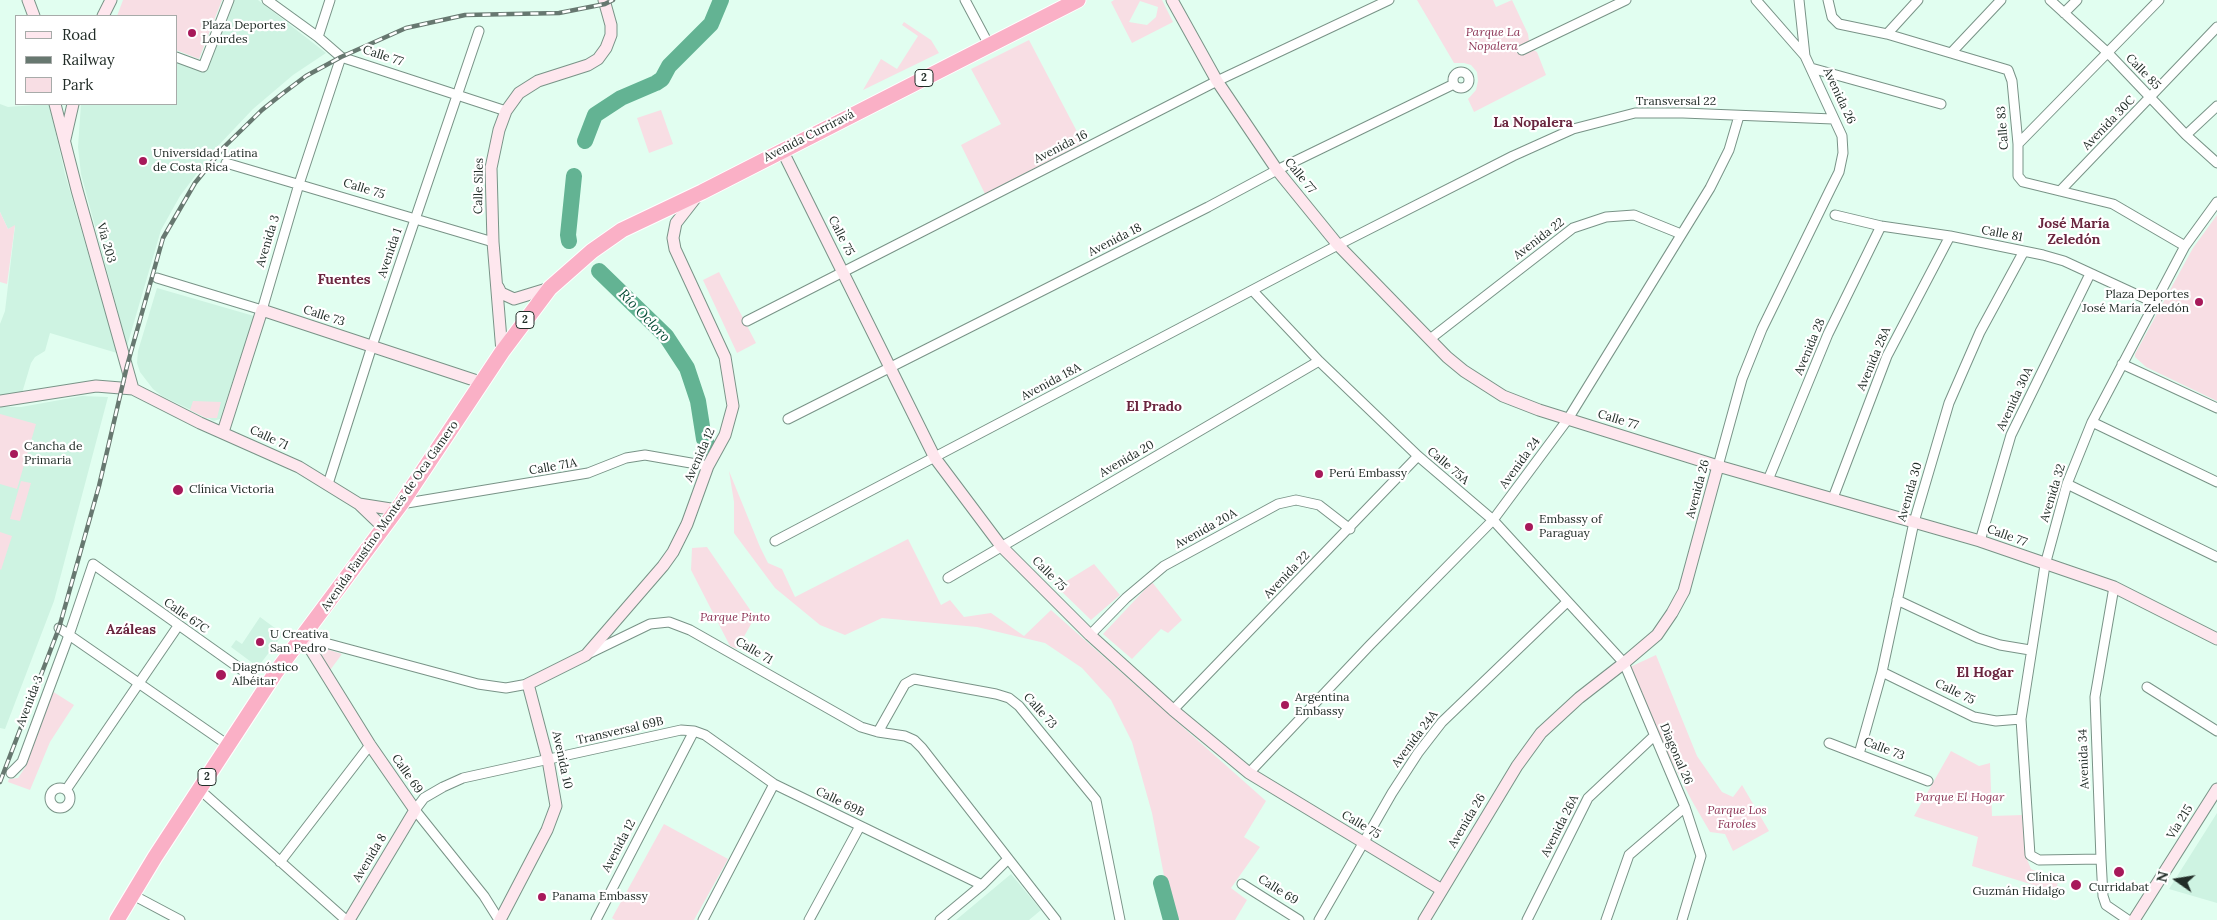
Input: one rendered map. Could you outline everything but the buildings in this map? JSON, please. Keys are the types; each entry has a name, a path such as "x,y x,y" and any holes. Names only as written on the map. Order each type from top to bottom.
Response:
{"highway":[{"name":"Avenida Curriravá","path":"550,288 592,251 622,230 702,192 1078,0"},
{"name":"Avenida Faustino Montes de Oca Gamero","path":"117,920 131,894 266,687 399,507 502,352 550,288"}],"street":[{"path":"28,0 34,15"},
{"path":"104,15 111,0"},
{"path":"178,58 204,67 229,0"},
{"name":"Calle 77","path":"267,0 318,37 341,57 506,111"},
{"path":"318,37 330,0"},
{"name":"Calle Siles","path":"502,352 491,168 495,142 506,111 519,93 538,81 588,65 598,59 606,48 611,35 610,19 604,0"},
{"path":"965,0 989,44"},
{"name":"Calle 77","path":"1172,0 1217,81 1277,170 1338,245 1446,356 1464,371 1502,396 1568,419 1718,466 1980,541 2045,565 2114,587 2217,638"},
{"name":"Avenida 16","path":"747,321 1217,81 1389,0"},
{"path":"1522,50 1626,0"},
{"path":"1756,0 1805,56"},
{"name":"Avenida 26","path":"1424,920 1517,766 1541,733 1579,698 1657,635 1684,591 1742,379 1762,329 1839,172 1843,153 1842,136 1805,56 1799,0"},
{"path":"1887,34 1918,0"},
{"path":"1951,53 2001,0"},
{"name":"Calle 85","path":"2050,0 2108,53 2186,135 2217,163"},
{"path":"2064,13 2077,0"},
{"path":"2018,144 2159,0"},
{"name":"Calle 83","path":"1830,2 1832,17 1839,24 1887,34 2008,70 2012,82 2018,144 2018,176 2023,182 2113,204 2185,246"},
{"name":"Avenida 30C","path":"2060,191 2217,28"},
{"name":"Avenida 1","path":"328,484 372,346 479,31"},
{"name":"Avenida 3","path":"223,432 262,310 299,184 341,57"},
{"path":"1811,68 1941,104"},
{"name":"Avenida 18","path":"788,419 1191,216 1277,170 1454,84"},
{"path":"55,105 64,141"},
{"name":"Vía 203","path":"73,105 64,141 133,389"},
{"path":"2186,135 2217,106"},
{"name":"Transversal 22","path":"1338,245 1514,156 1573,129 1635,113 1833,119"},
{"name":"Avenida 24","path":"1249,773 1370,645 1493,520 1568,419 1710,188 1729,150 1739,116"},
{"name":"Calle 75","path":"782,150 935,458 1001,546 1090,635 1173,710 1249,773 1442,890"},
{"name":"Calle 75","path":"226,163 494,242"},
{"name":"Avenida 12","path":"586,655 644,589 673,552 687,524 708,466 725,435 733,406 730,378 725,357 675,249 673,238 676,223 684,210 702,192"},
{"name":"Avenida 32","path":"2101,859 2040,860 2030,855 2021,719 2030,650 2045,565 2067,484 2092,422 2185,246 2217,202"},
{"name":"Avenida 22","path":"1430,339 1573,228 1606,217 1634,215 1681,234"},
{"name":"Calle 81","path":"1835,215 1881,226 1950,236 2064,261 2155,304"},
{"name":"Avenida 28","path":"1768,480 1828,334 1881,226"},
{"name":"Avenida 28A","path":"1833,498 1887,356 1950,236"},
{"name":"Avenida 18A","path":"774,541 1338,245"},
{"name":"Avenida 30","path":"1859,754 1882,672 1914,522 1949,403 1980,332 2024,251"},
{"name":"Avenida 30A","path":"1980,541 2011,435 2090,274"},
{"name":"Calle 73","path":"157,278 262,310 482,383"},
{"path":"498,285 501,293 514,299 550,288"},
{"name":"Calle 75A","path":"1253,290 1319,362 1418,456 1493,520 1624,663"},
{"name":"Avenida 20","path":"948,578 1319,362"},
{"path":"2122,364 2217,408"},
{"path":"0,401 96,386 133,389"},
{"name":"Calle 71","path":"133,389 299,467 359,504 384,528"},
{"path":"2092,422 2217,482"},
{"name":"Calle 71A","path":"399,507 588,473 626,458 645,455 708,466"},
{"name":"Avenida 22","path":"1173,710 1350,529 1418,456"},
{"path":"2067,484 2217,557"},
{"name":"Avenida 20A","path":"1090,635 1126,598 1164,566 1278,504 1296,500 1319,505 1350,529"},
{"path":"359,504 399,507"},
{"name":"Avenida 3","path":"11,773 22,762 93,564"},
{"name":"Calle 67C","path":"93,564 266,687"},
{"name":"Avenida 34","path":"2114,587 2095,697 2101,859 2103,896 2106,905 2128,920"},
{"path":"1897,600 1978,638 2000,645 2030,650"},
{"name":"Avenida 24A","path":"1320,920 1397,785 1442,722 1567,602"},
{"name":"Calle 71","path":"303,637 478,684 506,688 528,684 650,624 669,622 690,630 844,719 878,732 905,736 914,740 1056,920"},
{"path":"66,790 178,626"},
{"path":"59,628 228,746"},
{"name":"Calle 69","path":"303,637 370,745 415,810 484,896 499,920"},
{"name":"Diagonal 26","path":"1624,663 1685,808 1701,856 1682,920"},
{"name":"Calle 75","path":"1882,672 1974,717 1996,721 2021,719"},
{"name":"Calle 73","path":"878,732 909,681 921,679 1009,698 1019,706 1096,800 1120,920"},
{"name":"Avenida 10","path":"499,920 553,817 556,806 555,791 548,760 528,684"},
{"path":"2147,687 2217,731"},
{"name":"Transversal 69B","path":"415,810 424,798 442,787 463,778 682,730 694,731"},
{"name":"Avenida 12","path":"596,920 694,731"},
{"name":"Calle 69B","path":"694,731 705,735 774,784 982,885"},
{"name":"Avenida 26A","path":"1526,920 1588,798 1654,736"},
{"name":"Calle 73","path":"1829,743 1928,781"},
{"path":"280,862 370,745"},
{"path":"702,920 774,784"},
{"path":"199,789 348,920"},
{"name":"Vía 215","path":"2134,920 2217,789"},
{"path":"1606,920 1629,855 1685,808"},
{"name":"Avenida 8","path":"348,920 415,810"},
{"path":"809,920 860,826"},
{"path":"940,920 982,885 1008,859"},
{"name":"Calle 69","path":"1242,884 1299,920"},
{"path":"131,894 180,920"}],"shaded area":[{"name":"Universidad Latina de Costa Rica","path":"234,0 258,0 326,53 293,75 253,109 216,148 180,196 161,230 127,346 81,174 78,147 81,105 178,105 178,62 206,71"},
{"path":"0,104 8,107 49,105 65,174 117,353 50,333 45,351 35,357 31,363 22,393 0,395 0,324 5,311 15,226 8,229 0,212"},
{"path":"157,288 254,316 220,419 214,421 162,396 153,389 140,372 137,363 138,351"},
{"path":"82,396 108,397 54,601 5,729 0,728 0,407 21,407"},
{"name":"U Creativa San Pedro","path":"260,617 283,634 258,667 231,647 236,640 242,644"},
{"path":"2217,813 2217,903 2169,889"},
{"path":"1011,874 1041,910 1029,920 956,920"}],"green space":[{"name":"Plaza Deportes Lourdes","path":"123,0 222,0 199,59 178,51 178,15 117,15"},
{"path":"1114,0 1162,0 1173,22 1132,43 1111,2","holes":["1140,1 1158,7 1156,17 1147,25 1129,22"]},
{"name":"Parque La Nopalera","path":"1417,0 1493,0 1496,7 1512,0 1528,34 1530,48 1537,52 1546,75 1474,112 1468,99 1476,90 1477,72 1471,65 1454,63"},
{"path":"904,22 931,40 939,53 863,90 881,59 897,69 918,36 902,25"},
{"path":"1029,40 1083,143 985,194 961,145 1001,124 971,69"},
{"path":"661,110 673,144 649,153 637,118"},
{"path":"0,212 8,229 15,225 7,284 0,282"},
{"name":"Plaza Deportes José María Zeledón","path":"2217,215 2217,401 2146,367 2135,357 2135,354 2193,248"},
{"path":"719,272 756,343 737,353 703,280"},
{"path":"193,401 221,402 217,418 206,418 190,410"},
{"name":"Cancha de Primaria","path":"0,414 36,424 17,489 0,484"},
{"path":"729,471 768,563 782,569 795,597 908,539 941,605 950,600 964,617 991,613 1024,636 1051,610 1266,801 1244,837 1260,847 1231,888 1247,900 1235,920 1179,920 1165,881 1152,813 1132,742 1111,700 1082,668 1045,643 977,627 882,618 845,635 820,625 775,588 734,533 734,502"},
{"path":"21,481 31,483 20,521 10,519"},
{"path":"0,532 12,536 1,570 0,569"},
{"name":"Parque Pinto","path":"707,547 755,617 737,649 730,646 691,570 692,548"},
{"path":"1094,564 1120,595 1091,620 1057,587"},
{"path":"1152,582 1182,620 1168,633 1161,629 1132,659 1103,634"},
{"path":"311,644 342,654 328,673"},
{"name":"Parque Los Faroles","path":"1656,655 1697,756 1722,792 1733,797 1742,785 1769,831 1733,851 1725,834 1710,832 1692,801 1657,733 1630,667"},
{"path":"52,691 74,705 50,742 30,790 8,782 9,779 18,778 26,766"},
{"name":"Parque El Hogar","path":"1951,751 1979,766 1990,763 1992,816 2023,815 2026,857 2031,869 2045,875 2059,875 2056,892 1972,866 1978,837 1914,816"},
{"path":"664,824 728,859 694,920 615,920 612,918"}],"waterway":[{"name":"Río Ocloro","path":"585,141 595,115 621,98 662,79 669,66 711,24 721,0"},
{"name":"Río Ocloro","path":"569,241 574,176"},
{"name":"Río Ocloro","path":"599,271 666,336 687,368 698,401 704,439 710,449"},
{"name":"Río Ocloro","path":"1161,883 1171,920"}],"railway":[{"path":"0,782 59,628 99,486 127,366 163,238 195,183 224,147 262,110 306,76 341,57 406,28 465,15 559,13 605,4 613,0"}],"place":[{"name":"Plaza Deportes Lourdes","path":"192,33"},
{"name":"Universidad Latina de Costa Rica","path":"143,161"},
{"name":"Plaza Deportes José María Zeledón","path":"2199,302"},
{"name":"Cancha de Primaria","path":"14,454"},
{"name":"Perú Embassy","path":"1319,474"},
{"name":"Clínica Victoria","path":"178,490"},
{"name":"Embassy of Paraguay","path":"1529,527"},
{"name":"U Creativa San Pedro","path":"260,642"},
{"name":"Diagnóstico Albéitar","path":"221,675"},
{"name":"Argentina Embassy","path":"1285,705"},
{"name":"Curridabat","path":"2119,872"},
{"name":"Clínica Guzmán Hidalgo","path":"2076,885"},
{"name":"Panama Embassy","path":"542,897"}],"district":[{"name":"La Nopalera","path":"1533,123"},
{"name":"José María Zeledón","path":"2074,232"},
{"name":"Fuentes","path":"344,280"},
{"name":"El Prado","path":"1154,407"},
{"name":"Azáleas","path":"131,630"},
{"name":"El Hogar","path":"1985,673"}]}
